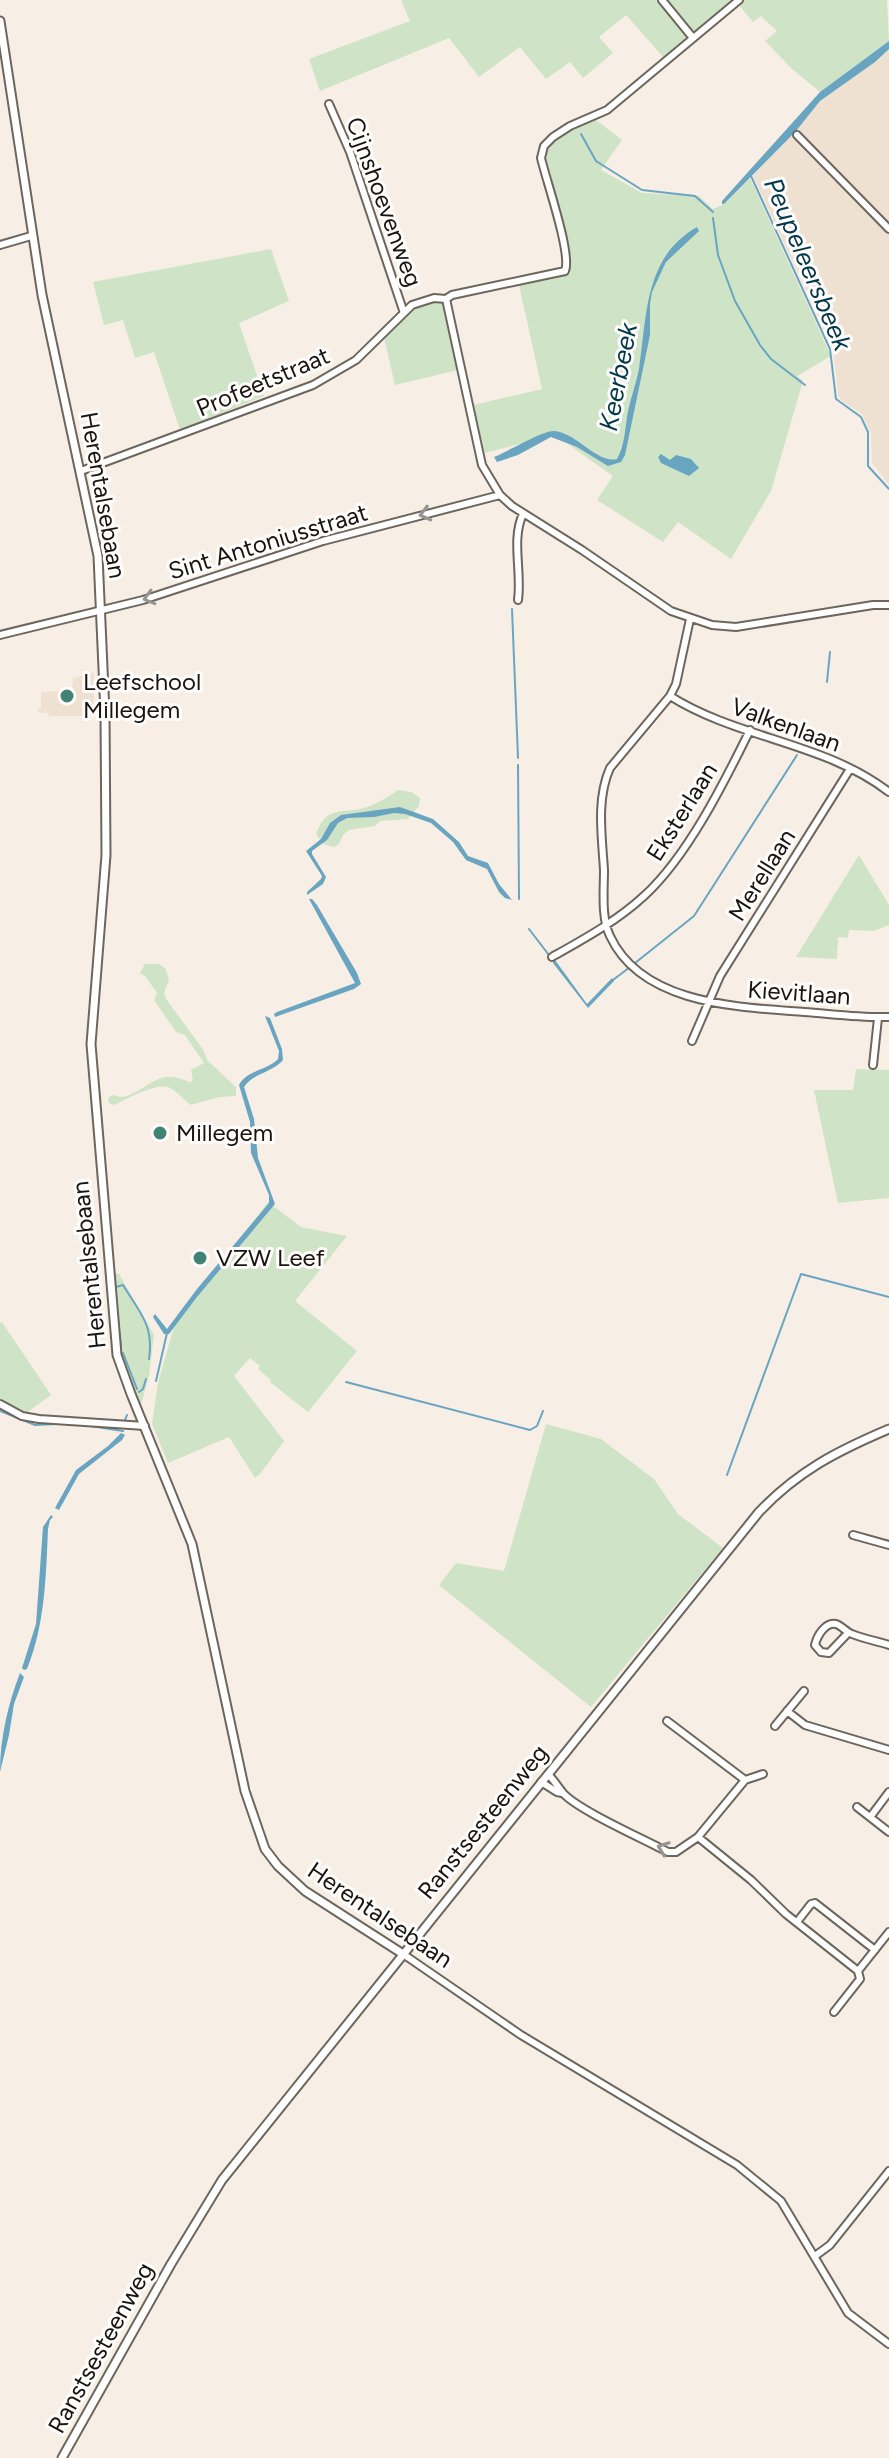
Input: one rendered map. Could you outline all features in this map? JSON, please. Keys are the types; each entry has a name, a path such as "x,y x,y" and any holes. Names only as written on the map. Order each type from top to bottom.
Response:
{"street":[{"path":"662,0 693,38 739,0"},
{"name":"Herentalsebaan","path":"0,21 31,236 98,556 106,855 92,1057 114,1337 122,1371 192,1544 245,1791 265,1849 305,1891 521,2035 747,2173 781,2201 848,2313 889,2344"},
{"name":"Profeetstraat","path":"81,471 313,385 356,360 404,313 423,301 446,299 452,295 565,271 568,266 541,158 544,146 570,126 607,110 693,38"},
{"name":"Cijnshoevenweg","path":"329,104 350,152 404,313"},
{"path":"797,135 889,229"},
{"path":"0,245 31,236"},
{"path":"446,299 482,465 500,495 523,514 671,611 712,625 736,627 889,605"},
{"name":"Sint Antoniusstraat","path":"0,635 101,612 323,541 500,495"},
{"path":"518,600 518,528 523,514"},
{"path":"607,924 602,795 605,780 610,768 670,696 676,684 690,619"},
{"name":"Valkenlaan","path":"670,696 698,712 831,758 889,792"},
{"name":"Eksterlaan","path":"552,957 607,924 646,894 673,864 727,777 750,730"},
{"name":"Merellaan","path":"707,1002 720,976 850,769"},
{"name":"Kievitlaan","path":"607,924 609,935 620,952 650,981 707,1002 889,1017"},
{"path":"692,1041 707,1002"},
{"path":"873,1065 878,1018"},
{"path":"0,1404 22,1416 39,1419 145,1426"},
{"name":"Ranstsesteenweg","path":"62,2458 183,2242 222,2180 541,1782 732,1545 777,1494 820,1461 889,1429"},
{"path":"853,1535 889,1545"},
{"path":"848,1633 829,1653 821,1652 815,1645 819,1634 831,1624 848,1633 889,1645"},
{"path":"775,1726 804,1691"},
{"path":"787,1711 805,1725 889,1750"},
{"path":"667,1721 745,1780"},
{"path":"548,1774 560,1785 562,1793"},
{"path":"541,1782 668,1852 676,1852 698,1837 745,1780 763,1774"},
{"path":"871,1816 889,1792"},
{"path":"857,1807 889,1832"},
{"path":"698,1837 858,1971 860,1979 834,2012"},
{"path":"797,1922 815,1903 875,1950"},
{"path":"858,1971 889,1932"},
{"path":"815,2256 830,2245 889,2171"}],"shaded area":[{"path":"889,46 889,485 872,463 871,434 862,414 838,395 833,349 753,176 820,101"},
{"name":"Leefschool Millegem","path":"94,673 94,716 49,716 48,713 38,713 41,692 72,690 73,678"}],"green space":[{"path":"401,0 733,0 664,58 626,15 599,37 613,53 583,78 570,62 546,79 520,47 479,77 449,38 320,91 309,59 410,21"},
{"path":"743,0 887,0 889,41 820,92 765,41 777,31 761,16 753,22 738,4"},
{"path":"595,119 622,140 601,170 642,193 699,196 713,209 724,204 750,178 831,356 797,376 803,381 771,491 731,559 678,522 663,542 597,500 613,476 555,435 485,453 473,405 542,389 519,285 571,274 544,152 561,134"},
{"path":"271,249 289,301 239,323 264,396 180,430 154,352 135,358 123,320 104,325 93,282"},
{"path":"434,301 444,304 458,370 395,385 384,338 413,309"},
{"path":"398,790 411,792 420,798 419,806 408,819 380,821 375,826 349,830 334,847 323,844 316,834 320,824 332,814 370,806"},
{"path":"859,855 889,905 889,925 874,931 849,930 848,938 838,937 837,959 796,957"},
{"path":"145,964 158,964 165,968 169,979 164,993 166,999 208,1061 236,1087 236,1096 191,1105 165,1086 116,1104 109,1103 108,1098 112,1095 127,1096 163,1078 193,1081 191,1070 204,1063 185,1035 176,1032 154,1000 157,993 140,973"},
{"path":"856,1069 889,1070 889,1198 838,1203 814,1090 853,1090"},
{"path":"268,1202 301,1227 347,1236 295,1301 357,1351 308,1412 270,1382 258,1369 260,1366 250,1358 234,1376 284,1441 255,1478 229,1437 168,1463 152,1424 158,1383 174,1327"},
{"path":"115,1273 119,1274 154,1335 149,1376 141,1405 120,1341"},
{"path":"2,1322 51,1395 25,1414 0,1399"},
{"path":"546,1424 601,1439 654,1479 678,1514 723,1548 591,1707 439,1585 456,1563 504,1571"}],"water":[{"path":"889,41 889,49 820,101 796,131 722,204 820,92"},
{"path":"697,227 699,231 666,262 652,292 650,335 621,462 608,466 577,447 551,437 518,455 497,462 494,457 553,431 569,436 602,457 617,459 639,369 647,309 657,271 667,254"},
{"path":"661,454 670,460 676,455 691,459 699,468 689,476 661,463 658,457"},
{"path":"400,807 433,819 459,842 468,856 488,863 512,900 499,892 487,869 466,860 453,842 431,823 394,813 347,818 338,823 327,840 312,851 326,877 323,884 307,895 322,876 306,851 321,839 330,823 341,815"},
{"path":"309,899 317,905 361,984 275,1017 277,1012 355,983"},
{"path":"555,960 587,1004 612,978 614,981 588,1008 553,963"},
{"path":"265,1016 270,1018 283,1060 244,1087 254,1119 258,1158 275,1204 169,1334 164,1334 153,1317 155,1314 167,1329 269,1203 269,1195 251,1153 250,1122 239,1085 247,1076 278,1059 279,1051"},
{"path":"121,1433 125,1435 122,1440 79,1474 59,1510 55,1508 76,1470"},
{"path":"51,1515 41,1618 33,1652 24,1670 22,1668 36,1624 43,1527"},
{"path":"20,1673 24,1677 14,1704 0,1772 6,1721"}],"waterway":[{"path":"581,134 596,161 642,190 695,196 713,212"},
{"name":"Peupeleersbeek","path":"751,176 830,349 836,399 861,417 868,432 868,466 889,489"},
{"path":"713,218 718,255 735,301 771,359 805,385"},
{"name":"Keerbeek","path":"512,609 518,758"},
{"name":"Peupeleersbeek","path":"827,682 830,652"},
{"name":"Peupeleersbeek","path":"635,963 694,916 797,755"},
{"name":"Keerbeek","path":"518,765 519,899"},
{"name":"Peupeleersbeek","path":"529,929 555,963"},
{"name":"Peupeleersbeek","path":"613,980 630,967"},
{"path":"727,1475 801,1274 889,1297"},
{"path":"116,1287 123,1285 144,1320 149,1337 149,1359"},
{"path":"117,1312 121,1346"},
{"name":"Keerbeek","path":"156,1381 167,1333"},
{"path":"123,1353 137,1389"},
{"name":"Keerbeek","path":"139,1392 146,1379"},
{"path":"346,1382 530,1430 537,1426 543,1411"},
{"path":"0,1411 35,1425 56,1424"},
{"name":"Keerbeek","path":"125,1420 127,1415"},
{"path":"62,1424 123,1431"}],"place":[{"name":"Leefschool Millegem","path":"67,696"},
{"name":"Millegem","path":"160,1133"},
{"name":"VZW Leef","path":"200,1258"}]}
